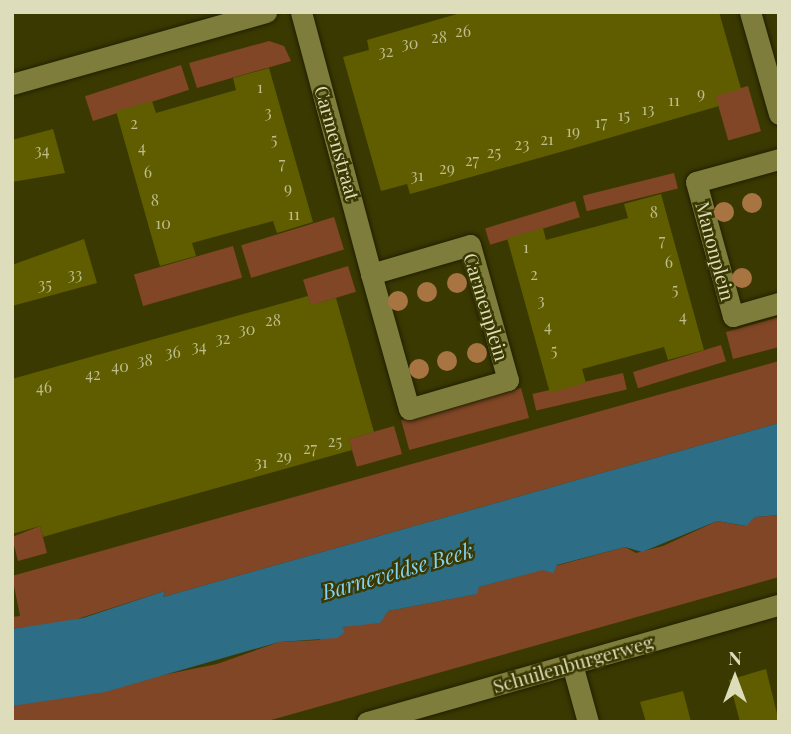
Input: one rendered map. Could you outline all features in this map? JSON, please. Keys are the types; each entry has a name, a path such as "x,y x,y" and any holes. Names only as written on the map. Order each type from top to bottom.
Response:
{"street":[{"path":"12,83 266,12"},
{"name":"Carmenstraat","path":"301,12 371,274"},
{"path":"750,12 779,114"},
{"name":"Manonplein","path":"779,159 696,182 733,316 779,303"},
{"name":"Carmenplein","path":"470,245 508,380 409,409 371,274 470,245"},
{"name":"Schuilenburgerweg","path":"367,722 779,606"},
{"path":"572,664 588,722"}],"shaded area":[{"path":"269,41 284,46 291,61 197,88 189,63"},
{"path":"181,65 189,90 93,121 85,96"},
{"path":"748,86 761,131 728,141 715,95"},
{"path":"674,173 678,189 587,211 583,196"},
{"path":"575,201 580,217 490,245 485,228"},
{"path":"334,217 344,250 251,278 241,245"},
{"path":"233,246 242,278 143,306 134,274"},
{"path":"348,266 356,292 311,306 303,280"},
{"path":"779,317 779,347 733,359 726,332"},
{"path":"721,345 726,361 638,388 633,372"},
{"path":"779,361 779,423 163,597 165,591 71,621 12,629 12,617 20,616 12,576"},
{"path":"623,373 627,390 536,410 532,394"},
{"path":"521,388 529,418 409,450 401,420"},
{"path":"394,426 402,454 357,467 349,439"},
{"path":"779,515 779,577 264,722 12,722 12,706 217,664 279,642 319,640 342,627 380,621 388,611 476,594 479,587 625,547 636,553 663,546 717,521 745,526 755,517"},
{"path":"40,526 47,553 18,561 12,537"}],"water":[{"name":"Barneveldse Beek","path":"779,423 779,515 755,517 746,526 717,521 642,552 625,547 557,565 553,573 543,570 479,587 477,594 388,611 380,623 342,627 345,632 337,638 279,642 105,692 12,706 12,629 83,618 165,591 163,597"}],"building":[{"path":"464,12 719,12 741,89 716,96 719,106 564,151 410,194 407,184 381,191 343,57 369,50 367,40"},
{"path":"269,68 313,222 277,233 273,221 192,243 196,256 160,266 116,111 152,101 156,113 236,90 233,78"},
{"path":"53,129 65,173 12,182 12,140"},
{"path":"661,194 704,350 668,360 664,347 582,369 586,383 550,393 507,238 543,228 546,240 628,218 624,204"},
{"path":"84,239 97,283 12,306 12,265"},
{"path":"308,296 311,305 336,298 374,432 349,439 352,450 43,537 40,526 12,534 12,379"},
{"path":"766,669 779,722 740,722 729,680"},
{"path":"683,691 691,722 646,722 640,702"}]}
